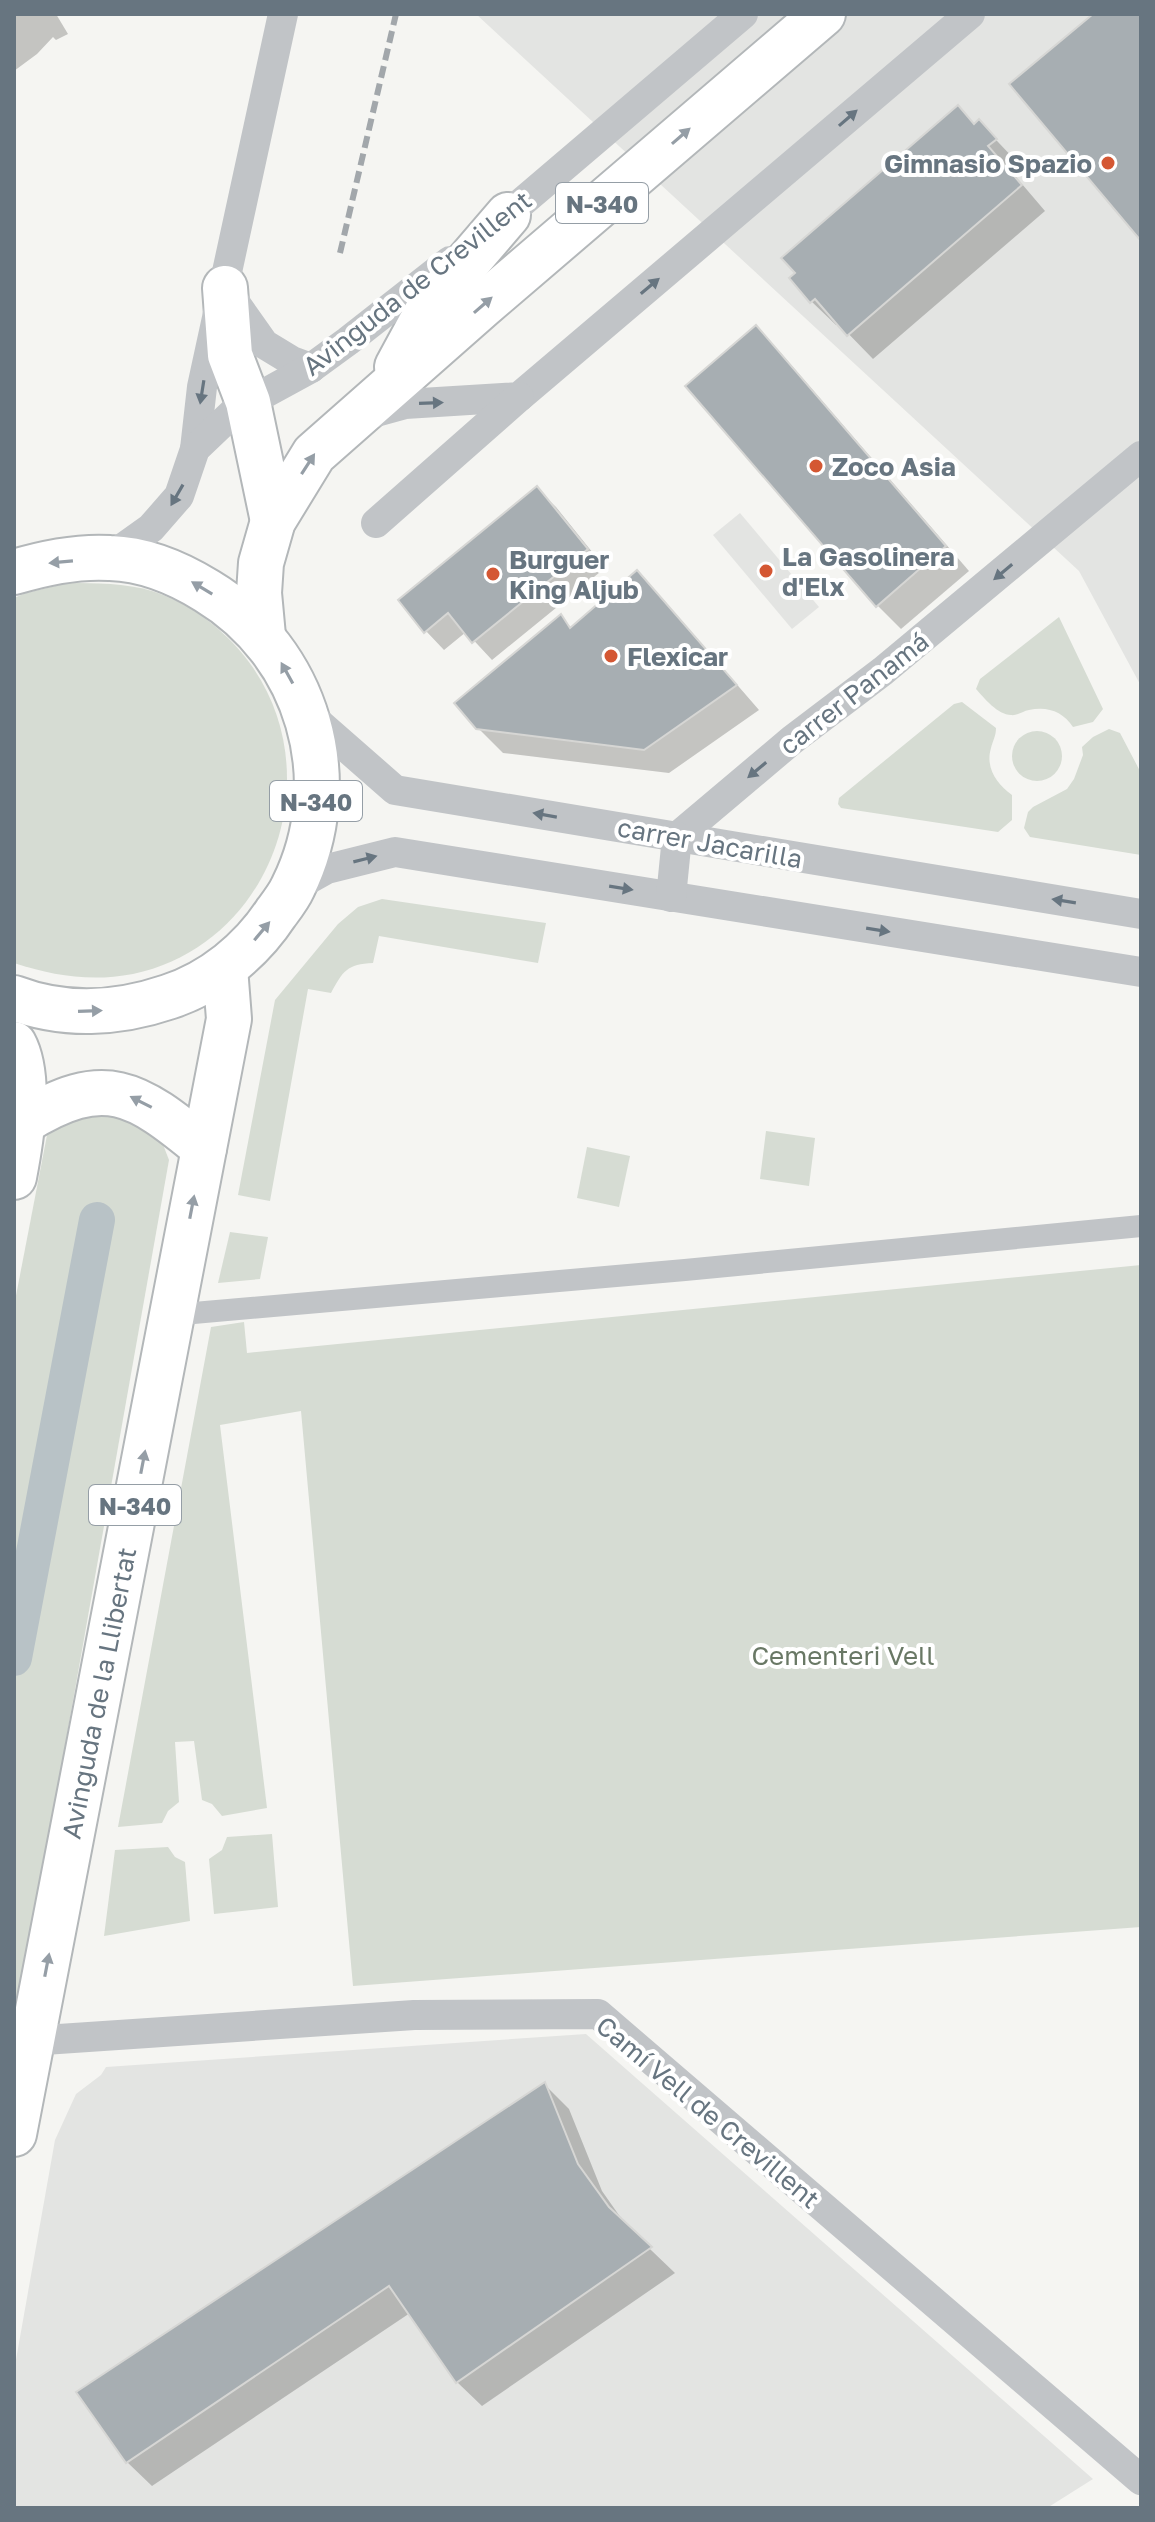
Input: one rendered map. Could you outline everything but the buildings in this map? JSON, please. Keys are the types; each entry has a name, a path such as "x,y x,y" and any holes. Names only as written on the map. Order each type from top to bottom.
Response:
{"highway":[{"name":"Avinguda de Crevillent","path":"263,636 259,593 261,563 273,521 314,454 823,14"},
{"path":"368,405 430,306 508,215"},
{"path":"225,288 230,355 248,402 273,521"},
{"name":"N-340","path":"14,572 42,564 109,558 155,566 186,578 229,605 263,636 287,670 306,712 318,782 312,835 293,888 263,932 225,968 184,992 139,1007 84,1013 34,1006 14,998"},
{"name":"Avinguda de la Llibertat","path":"14,2134 23,2042 229,1019 225,968"},
{"path":"14,1044 21,1058 23,1122 14,1177"},
{"path":"23,1122 49,1106 99,1092 131,1096 163,1114 204,1148"}],"street":[{"path":"195,449 202,387 283,14"},
{"name":"Avinguda de Crevillent","path":"109,558 151,528 179,496 195,449 238,408 311,368 348,341 508,215 743,14"},
{"path":"376,523 519,397 970,14"},
{"path":"225,288 264,344 292,361 311,368"},
{"name":"Avinguda de Crevillent","path":"368,405 519,397"},
{"name":"carrer Panamá","path":"677,837 792,740 883,671 1141,456"},
{"name":"carrer Jacarilla","path":"306,712 395,790 1141,914"},
{"path":"671,897 677,837"},
{"path":"293,888 327,869 395,852 1141,972"},
{"path":"171,1315 1141,1226"},
{"name":"Camí Vell de Crevillent","path":"23,2042 414,2015 598,2014 1141,2480"}],"shaded area":[{"path":"476,14 1141,14 1141,686 1079,571"},
{"name":"La Gasolinera d'Elx","path":"740,513 819,607 792,629 713,535"},
{"path":"586,2034 1093,2479 1047,2508 14,2508 14,2371 55,2140 76,2094 101,2075 106,2067"}],"green space":[{"path":"68,583 142,588 177,601 201,616 241,652 269,696 284,745 286,794 277,843 256,888 224,926 183,956 133,974 73,976 14,963 14,598"},
{"path":"1059,617 1103,709 1093,722 1073,727 1065,717 1049,710 1036,709 1013,715 996,709 976,689 980,679"},
{"path":"962,702 996,728 990,755 991,769 997,781 1012,795 1012,820 998,832 841,808 839,798 954,704"},
{"path":"1109,729 1120,733 1141,773 1141,855 1030,837 1024,828 1028,812 1067,789 1083,755 1082,747"},
{"path":"1037,731 1055,738 1062,756 1055,774 1037,781 1019,774 1012,756 1019,738"},
{"path":"382,899 546,923 538,963 379,936 373,963 351,967 331,993 308,989 270,1201 238,1195 275,1000 338,924 358,907"},
{"path":"64,1107 155,1124 169,1160 19,2005 14,2009 14,1306 48,1130"},
{"path":"766,1131 815,1138 809,1186 760,1179"},
{"path":"587,1147 630,1156 619,1207 577,1198"},
{"path":"230,1232 268,1237 260,1279 218,1283"},
{"name":"Cementeri Vell","path":"1141,1265 1141,1927 353,1986 301,1411 220,1425 267,1808 222,1816 212,1804 202,1800 194,1741 175,1742 179,1802 168,1811 162,1823 118,1827 211,1327 244,1322 247,1353"},
{"path":"272,1834 278,1907 214,1914 209,1859 222,1850 227,1837"},
{"path":"168,1847 175,1857 185,1862 190,1921 104,1936 115,1850"}],"waterway":[{"path":"14,1658 97,1220"}],"railway":[{"path":"340,253 396,14"}],"place":[{"name":"Gimnasio Spazio","path":"1108,163"},
{"name":"Zoco Asia","path":"816,466"},
{"name":"La Gasolinera d'Elx","path":"766,571"},
{"name":"Burguer King Aljub","path":"493,574"},
{"name":"Flexicar","path":"611,656"}]}
